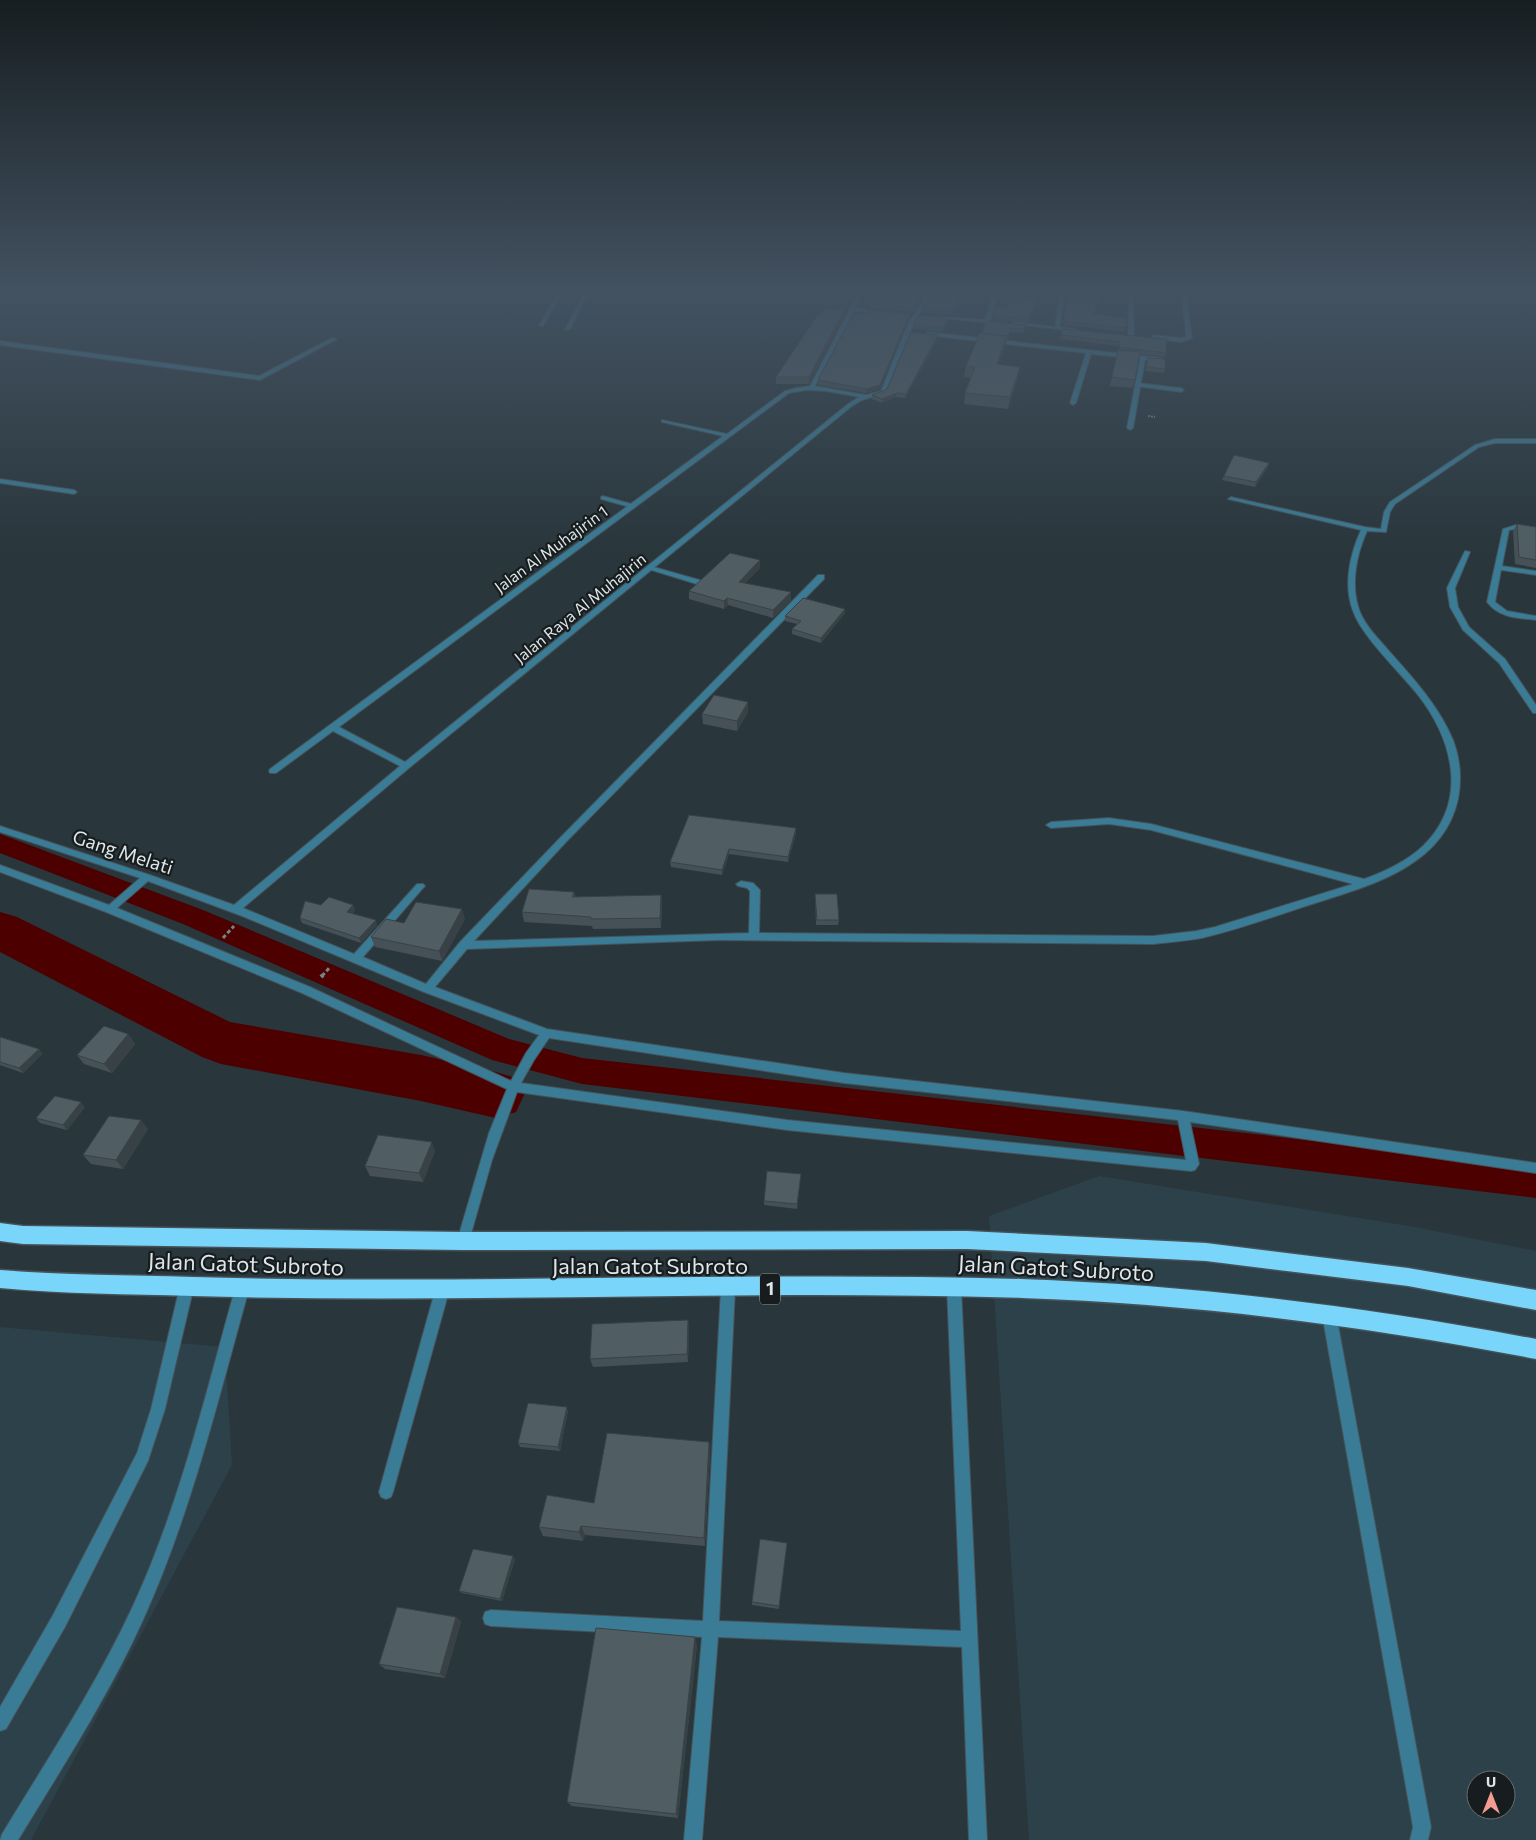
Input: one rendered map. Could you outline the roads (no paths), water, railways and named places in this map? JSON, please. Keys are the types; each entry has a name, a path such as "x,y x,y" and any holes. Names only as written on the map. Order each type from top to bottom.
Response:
{"highway":[{"name":"Jalan Gatot Subroto","path":"0,1232 23,1235 463,1242 968,1240 1206,1252 1408,1277 1536,1300"},
{"name":"Jalan Gatot Subroto","path":"0,1279 242,1289 442,1291 954,1287 1189,1298 1329,1314 1536,1349"}],"street":[{"path":"811,389 817,379"},
{"name":"Jalan Raya Al Muhajirin","path":"234,909 406,766 850,405 866,397 883,392 888,379"},
{"path":"1073,403 1081,379"},
{"path":"1130,428 1138,379"},
{"path":"1137,385 1181,390"},
{"name":"Jalan Al Muhajirin 1","path":"273,771 787,392 796,388 866,397"},
{"path":"664,421 729,436"},
{"path":"1231,499 1365,529 1384,531 1387,512 1392,503 1477,446 1494,441 1536,441"},
{"path":"0,481 74,492"},
{"path":"603,498 633,506"},
{"path":"1536,530 1516,527 1506,529 1491,602 1506,613 1536,618"},
{"path":"464,945 754,937 1153,940 1200,934 1240,924 1365,884 1412,860 1432,842 1452,811 1456,790 1456,761 1449,740 1433,711 1410,680 1367,630 1352,600 1352,573 1365,529"},
{"path":"1468,552 1451,588 1454,607 1466,628 1502,661 1536,711"},
{"path":"1497,566 1536,573"},
{"path":"650,568 700,584"},
{"path":"428,989 464,945 563,840 821,577"},
{"path":"333,727 406,766"},
{"path":"1052,825 1109,821 1150,827 1365,884"},
{"name":"Gang Melati","path":"0,829 147,877 234,909 428,989 546,1033 844,1078 1536,1168"},
{"path":"0,868 112,907 515,1082 787,1125 1190,1166 1193,1164 1184,1122"},
{"path":"112,907 147,877"},
{"path":"741,884 750,885 755,890 754,937"},
{"path":"356,958 420,886"},
{"path":"463,1242 496,1130 515,1082 534,1049 546,1033"},
{"path":"0,1723 60,1621 143,1456 158,1409 187,1286"},
{"path":"954,1287 978,1840"},
{"path":"8,1840 114,1664 138,1612 174,1525 242,1289"},
{"path":"693,1840 711,1630 728,1289"},
{"path":"386,1492 442,1291"},
{"path":"1329,1314 1422,1827 1419,1840"},
{"path":"491,1618 711,1630 969,1639"}],"waterway":[{"path":"0,843 193,917 503,1051 582,1071 1536,1182"},
{"path":"0,930 221,1042 421,1078 496,1095"}]}
